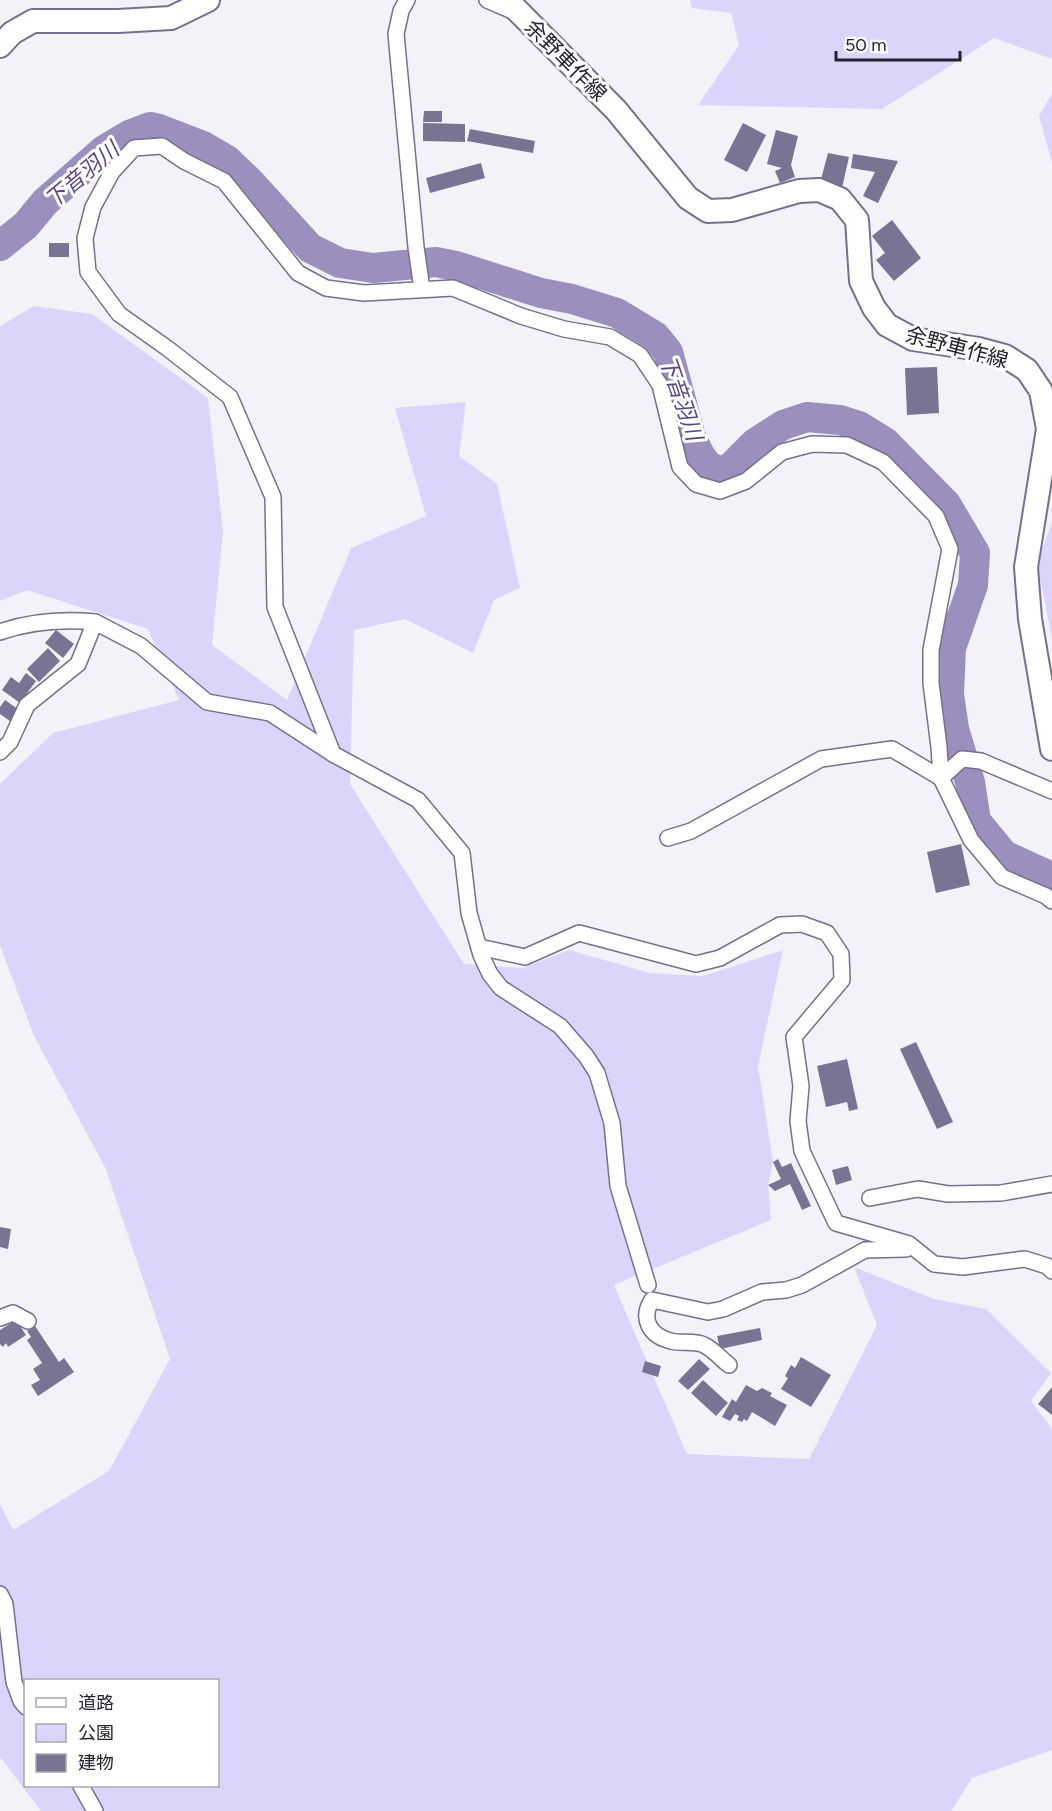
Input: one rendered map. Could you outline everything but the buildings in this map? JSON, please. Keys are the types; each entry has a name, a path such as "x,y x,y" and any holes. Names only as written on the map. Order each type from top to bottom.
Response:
{"main road":[{"path":"0,46 12,33 33,21 118,21 171,18 208,0"},
{"name":"余野車作線","path":"513,7 616,110 688,198 708,211 732,210 799,191 819,190 840,199 857,220 861,281 874,309 887,325 913,339 979,349 1005,356 1027,370 1041,391 1048,429 1026,567 1030,619 1052,749"}],"street":[{"path":"407,0 401,11 396,34 422,289"},
{"path":"488,0 513,7"},
{"path":"333,754 275,607 273,497 230,397 119,314 88,272 85,238 93,207 112,172 134,148 162,146 184,161 224,181 298,273 326,288 364,293 453,288 521,316 564,329 610,338 640,355 660,385 680,467 696,484 720,491 746,481 782,452 812,444 847,445 883,462 936,516 950,549 931,650 931,683 941,778 971,840 1002,877 1046,896 1052,901"},
{"path":"0,632 24,624 72,620 95,622 141,646 207,702 270,713 333,754 418,800 462,853 469,913 490,974 501,988 560,1026 586,1056 597,1073 612,1122 618,1186 648,1285"},
{"path":"0,752 10,741 27,705 78,663 95,622"},
{"path":"668,838 691,831 821,759 892,749 941,778"},
{"path":"941,778 962,759 981,761 1052,791"},
{"path":"479,947 525,957 579,933 696,964 720,958 780,925 802,924 827,933 841,954 842,980 794,1037 801,1086 798,1121 802,1151 836,1223 909,1244 934,1264 963,1267 1025,1258 1047,1266 1052,1271"},
{"path":"870,1198 918,1189 948,1194 1001,1193 1052,1184"},
{"path":"729,1365 703,1344 670,1341 650,1327 645,1310 652,1300 708,1312 723,1309 762,1292 786,1290 802,1285 866,1250 915,1250"},
{"path":"0,1318 13,1313 28,1321"},
{"path":"0,1594 5,1605 14,1682 24,1705"},
{"path":"82,1787 95,1811"}],"green space":[{"path":"690,0 1052,0 1052,59 994,38 882,109 698,105 739,45 731,13 692,8"},
{"path":"1052,93 1052,163 1039,116"},
{"path":"34,306 92,314 208,398 223,531 212,645 287,700 351,548 426,516 395,408 466,402 459,456 497,484 520,588 494,600 473,653 405,619 354,630 350,784 464,964 523,968 569,950 650,973 703,976 783,950 758,1066 773,1162 768,1185 771,1220 614,1285 687,1454 809,1459 877,1325 854,1267 934,1299 986,1309 1051,1373 1031,1401 1052,1429 1052,1750 972,1778 951,1811 41,1811 0,1757 0,1504 13,1530 109,1471 170,1359 105,1167 34,1036 0,946 0,784 53,733 179,700 148,629 27,590 0,601 0,326"},
{"path":"1052,522 1052,639 1037,563"}],"waterway":[{"name":"下音羽川","path":"0,246 26,225 45,202 104,150 129,135 150,127 203,146 227,160 310,248 340,263 373,268 436,262 456,266 541,293 572,299 617,313 655,336 668,352 691,437 708,466 725,473 755,443 783,425 807,417 840,420 859,426 885,442 946,504 975,553 973,585 951,648 949,694 954,729 970,782 976,821 1004,855 1052,877"}]}
